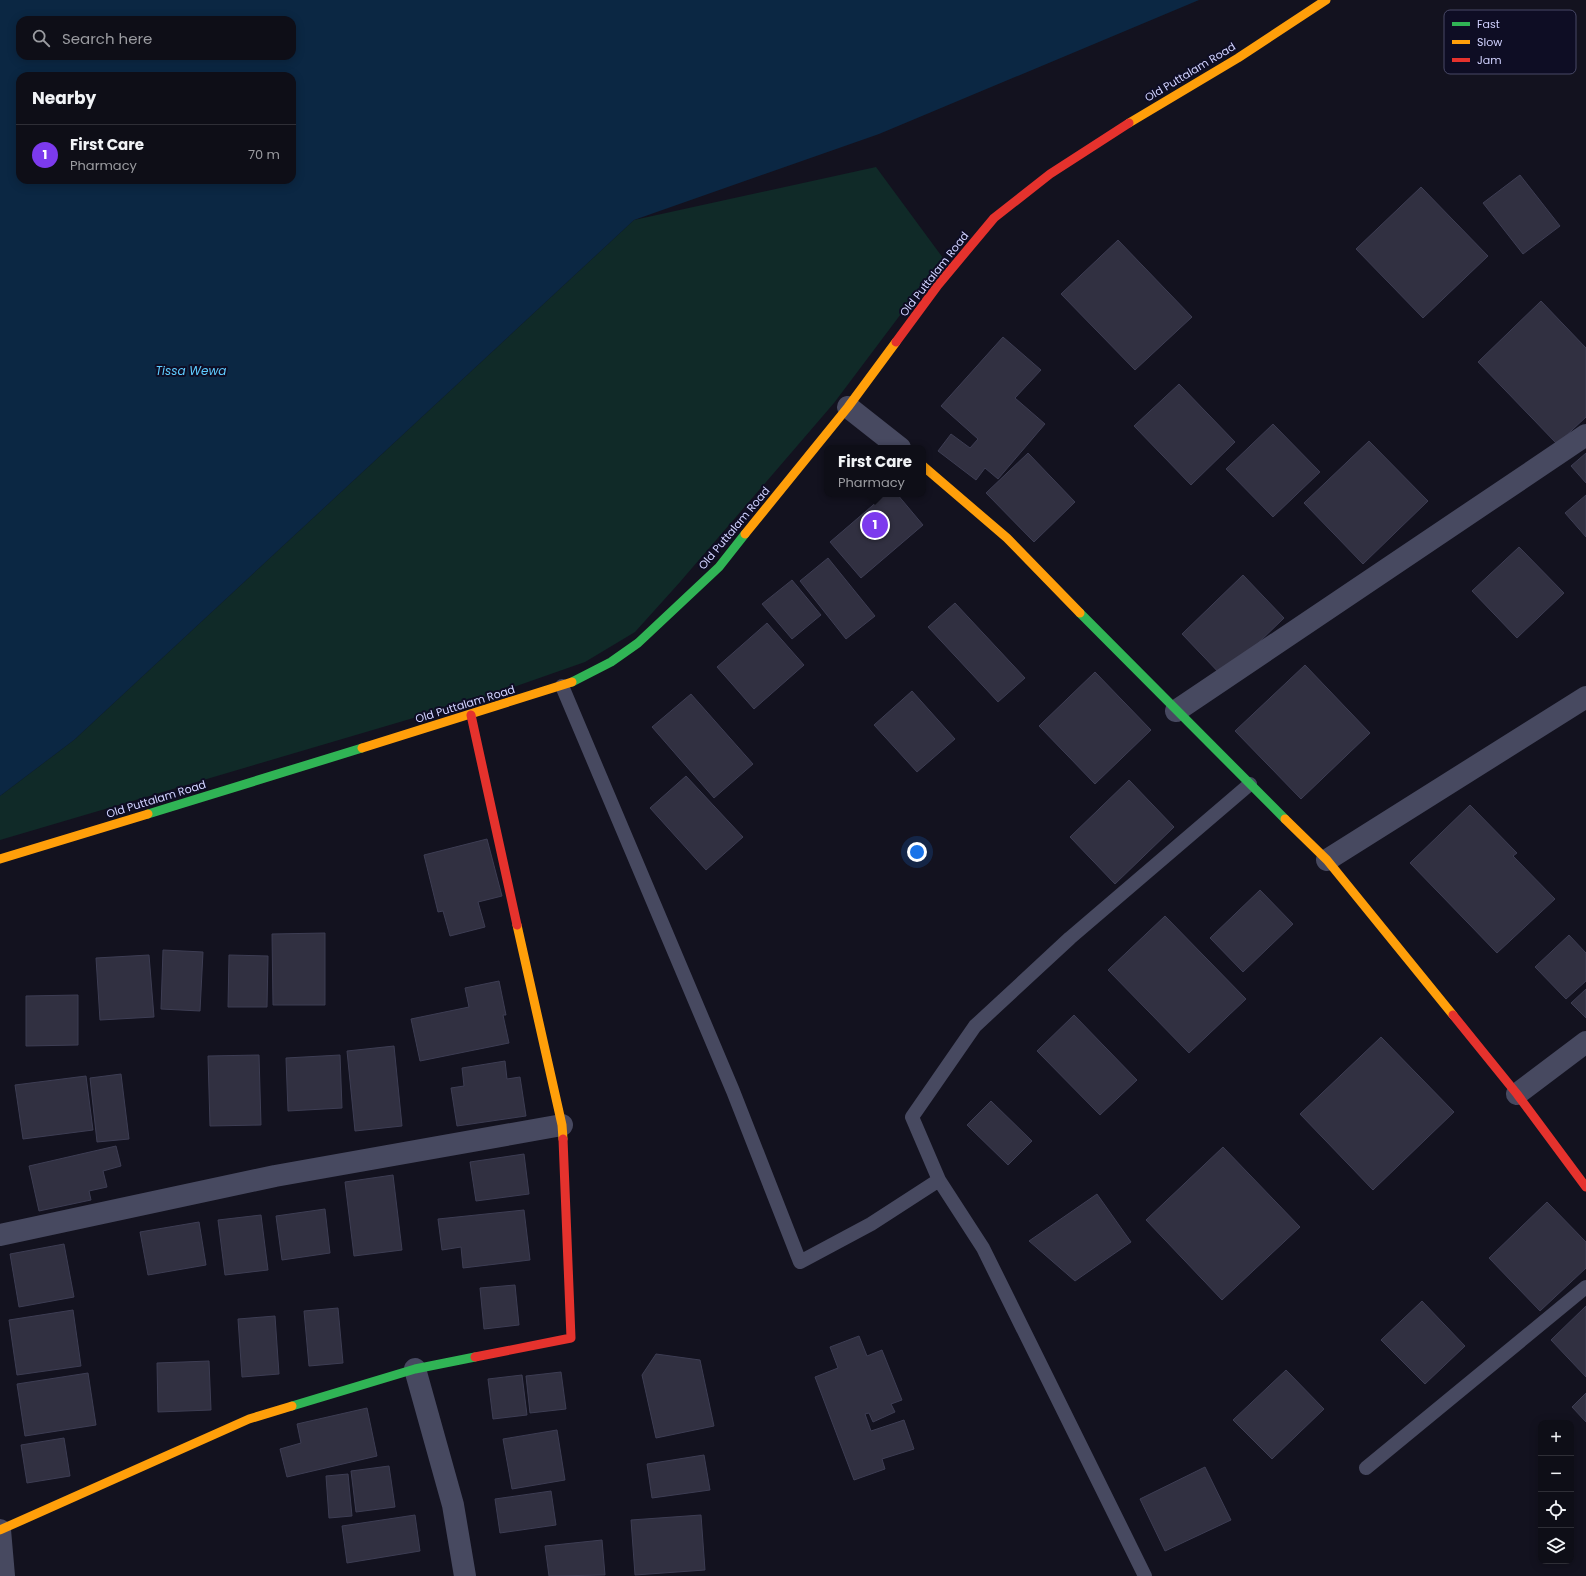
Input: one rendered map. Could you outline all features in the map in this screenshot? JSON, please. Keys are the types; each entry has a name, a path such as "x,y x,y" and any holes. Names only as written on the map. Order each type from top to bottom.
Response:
{"street":[{"name":"Old Puttalam Road","path":"0,860 562,686 584,677 604,666 638,643 719,567 848,407 938,285 994,218 1050,174 1133,120 1238,58 1326,0"},
{"path":"848,407 896,445"},
{"path":"1176,711 1586,435"},
{"path":"926,469 1007,538 1176,711 1327,860 1517,1094 1586,1187"},
{"path":"1327,860 1586,697"},
{"path":"4,1576 0,1530 249,1419 415,1369 571,1338 562,1125 488,798 471,715"},
{"path":"1517,1094 1586,1042"},
{"path":"0,1235 275,1176 562,1125"},
{"path":"415,1369 453,1505 465,1576"}],"lane":[{"path":"562,686 733,1091 800,1262 871,1224 939,1180"},
{"path":"1145,1576 983,1248 939,1180 912,1117 975,1026 1070,938 1250,784"},
{"path":"1366,1468 1586,1287"}],"green space":[{"path":"876,167 943,258 834,403 635,632 585,662 488,696 0,840 0,796 74,740 634,220"}],"water":[{"name":"Tissa Wewa","path":"0,0 1199,0 879,134 634,220 74,740 0,796"}],"building":[{"path":"1520,175 1560,226 1523,254 1483,203"},
{"path":"1421,187 1488,256 1423,318 1356,249"},
{"path":"1118,240 1192,317 1135,370 1061,294"},
{"path":"1541,301 1586,348 1586,417 1557,444 1478,362"},
{"path":"1003,337 1041,370 1015,398 1045,424 998,479 985,468 976,480 938,451 951,434 970,448 978,439 941,406"},
{"path":"1179,384 1235,442 1191,485 1134,426"},
{"path":"1273,424 1320,472 1273,517 1226,469"},
{"path":"1369,441 1428,501 1363,564 1304,503"},
{"path":"1028,453 1075,502 1034,542 986,493"},
{"path":"1586,453 1586,483 1571,466"},
{"path":"1586,495 1586,537 1565,513"},
{"path":"882,497 900,497 923,525 861,578 830,542"},
{"path":"1519,547 1564,593 1517,638 1472,591"},
{"path":"828,558 875,616 846,639 800,581"},
{"path":"1243,575 1284,618 1223,677 1182,634"},
{"path":"792,580 821,615 792,639 762,604"},
{"path":"955,603 1025,678 998,702 928,627"},
{"path":"767,623 804,665 754,709 717,667"},
{"path":"1305,665 1370,733 1301,799 1235,731"},
{"path":"1095,672 1151,730 1095,784 1039,726"},
{"path":"912,691 955,739 917,772 874,725"},
{"path":"691,694 753,764 714,798 652,727"},
{"path":"686,776 743,837 706,870 650,808"},
{"path":"1129,780 1174,827 1115,884 1070,837"},
{"path":"1470,805 1517,853 1513,856 1555,899 1497,953 1410,863"},
{"path":"487,839 502,896 478,902 485,927 450,936 443,911 438,912 424,855"},
{"path":"1260,890 1293,924 1243,972 1210,938"},
{"path":"1165,916 1246,999 1189,1053 1108,970"},
{"path":"325,933 325,1005 273,1005 272,934"},
{"path":"1569,935 1586,953 1586,981 1566,999 1535,967"},
{"path":"163,950 203,952 200,1011 161,1009"},
{"path":"149,955 154,1017 100,1020 96,958"},
{"path":"229,955 268,956 267,1007 228,1007"},
{"path":"499,981 506,1015 503,1015 509,1043 420,1061 411,1019 469,1007 465,988"},
{"path":"1586,989 1586,1018 1571,1003"},
{"path":"78,995 78,1045 26,1046 26,996"},
{"path":"1074,1015 1137,1080 1100,1115 1037,1051"},
{"path":"1381,1037 1454,1112 1373,1190 1300,1114"},
{"path":"394,1046 402,1126 355,1131 347,1051"},
{"path":"259,1055 261,1125 210,1126 208,1056"},
{"path":"340,1055 342,1108 288,1111 286,1058"},
{"path":"505,1061 507,1079 520,1077 526,1116 457,1126 451,1088 464,1086 462,1068"},
{"path":"121,1074 129,1139 97,1142 90,1078"},
{"path":"86,1076 93,1130 23,1139 15,1085"},
{"path":"991,1101 1032,1141 1008,1165 967,1125"},
{"path":"116,1146 121,1166 103,1171 107,1187 89,1191 91,1200 39,1211 29,1166"},
{"path":"1223,1147 1300,1227 1222,1300 1146,1220"},
{"path":"524,1154 529,1194 476,1201 470,1162"},
{"path":"393,1175 402,1250 354,1256 345,1182"},
{"path":"1097,1194 1131,1242 1075,1281 1029,1241"},
{"path":"1547,1202 1586,1242 1586,1268 1540,1311 1489,1258"},
{"path":"325,1209 330,1253 282,1260 276,1216"},
{"path":"524,1210 530,1260 463,1268 461,1247 442,1250 438,1219"},
{"path":"261,1215 268,1270 225,1275 218,1220"},
{"path":"199,1222 206,1265 148,1275 140,1232"},
{"path":"64,1244 74,1297 19,1307 10,1254"},
{"path":"515,1285 519,1325 484,1329 480,1288"},
{"path":"1422,1301 1465,1346 1425,1384 1381,1340"},
{"path":"1586,1306 1586,1377 1551,1340"},
{"path":"338,1308 343,1363 309,1366 304,1311"},
{"path":"73,1310 81,1366 17,1375 9,1320"},
{"path":"275,1316 279,1374 242,1377 238,1319"},
{"path":"859,1336 867,1356 882,1350 902,1400 891,1404 895,1412 873,1422 869,1413 865,1414 871,1431 904,1420 914,1449 882,1459 885,1469 854,1480 815,1377 838,1368 830,1347"},
{"path":"656,1354 700,1360 714,1426 656,1438 642,1375"},
{"path":"209,1361 211,1410 158,1412 157,1363"},
{"path":"1286,1370 1324,1409 1272,1459 1233,1420"},
{"path":"561,1372 566,1409 530,1413 526,1376"},
{"path":"88,1373 96,1425 25,1436 17,1384"},
{"path":"522,1375 527,1415 493,1419 488,1379"},
{"path":"1586,1393 1586,1422 1572,1407"},
{"path":"367,1408 377,1456 287,1477 280,1449 301,1443 297,1424"},
{"path":"557,1430 565,1480 512,1489 503,1439"},
{"path":"64,1438 70,1476 27,1483 21,1445"},
{"path":"704,1455 710,1490 652,1498 647,1464"},
{"path":"389,1466 395,1507 356,1512 351,1471"},
{"path":"1205,1467 1231,1520 1165,1551 1140,1499"},
{"path":"348,1474 352,1516 329,1518 326,1476"},
{"path":"551,1491 556,1525 500,1533 495,1499"},
{"path":"415,1515 420,1551 347,1563 342,1526"},
{"path":"701,1515 705,1570 635,1575 631,1520"},
{"path":"602,1540 605,1575 549,1576 545,1546"}],"traffic: fast":[{"path":"572,682 611,662 638,643 719,567 745,534"},
{"path":"1080,613 1285,819"},
{"path":"148,814 362,748"},
{"path":"292,1406 415,1369 475,1357"}],"traffic: slow":[{"path":"1129,123 1238,58 1326,0"},
{"path":"745,534 848,407 896,342"},
{"path":"926,469 1007,538 1080,613"},
{"path":"362,748 572,682"},
{"path":"0,859 148,814"},
{"path":"1285,819 1327,860 1453,1015"},
{"path":"517,925 562,1125 563,1139"},
{"path":"0,1530 249,1419 292,1406"}],"traffic: jam":[{"path":"896,342 938,285 994,218 1050,174 1129,123"},
{"path":"471,715 517,925"},
{"path":"1453,1015 1517,1094 1586,1187"},
{"path":"475,1357 571,1338 563,1139"}],"place":[{"name":"First Care","path":"875,525"}]}
